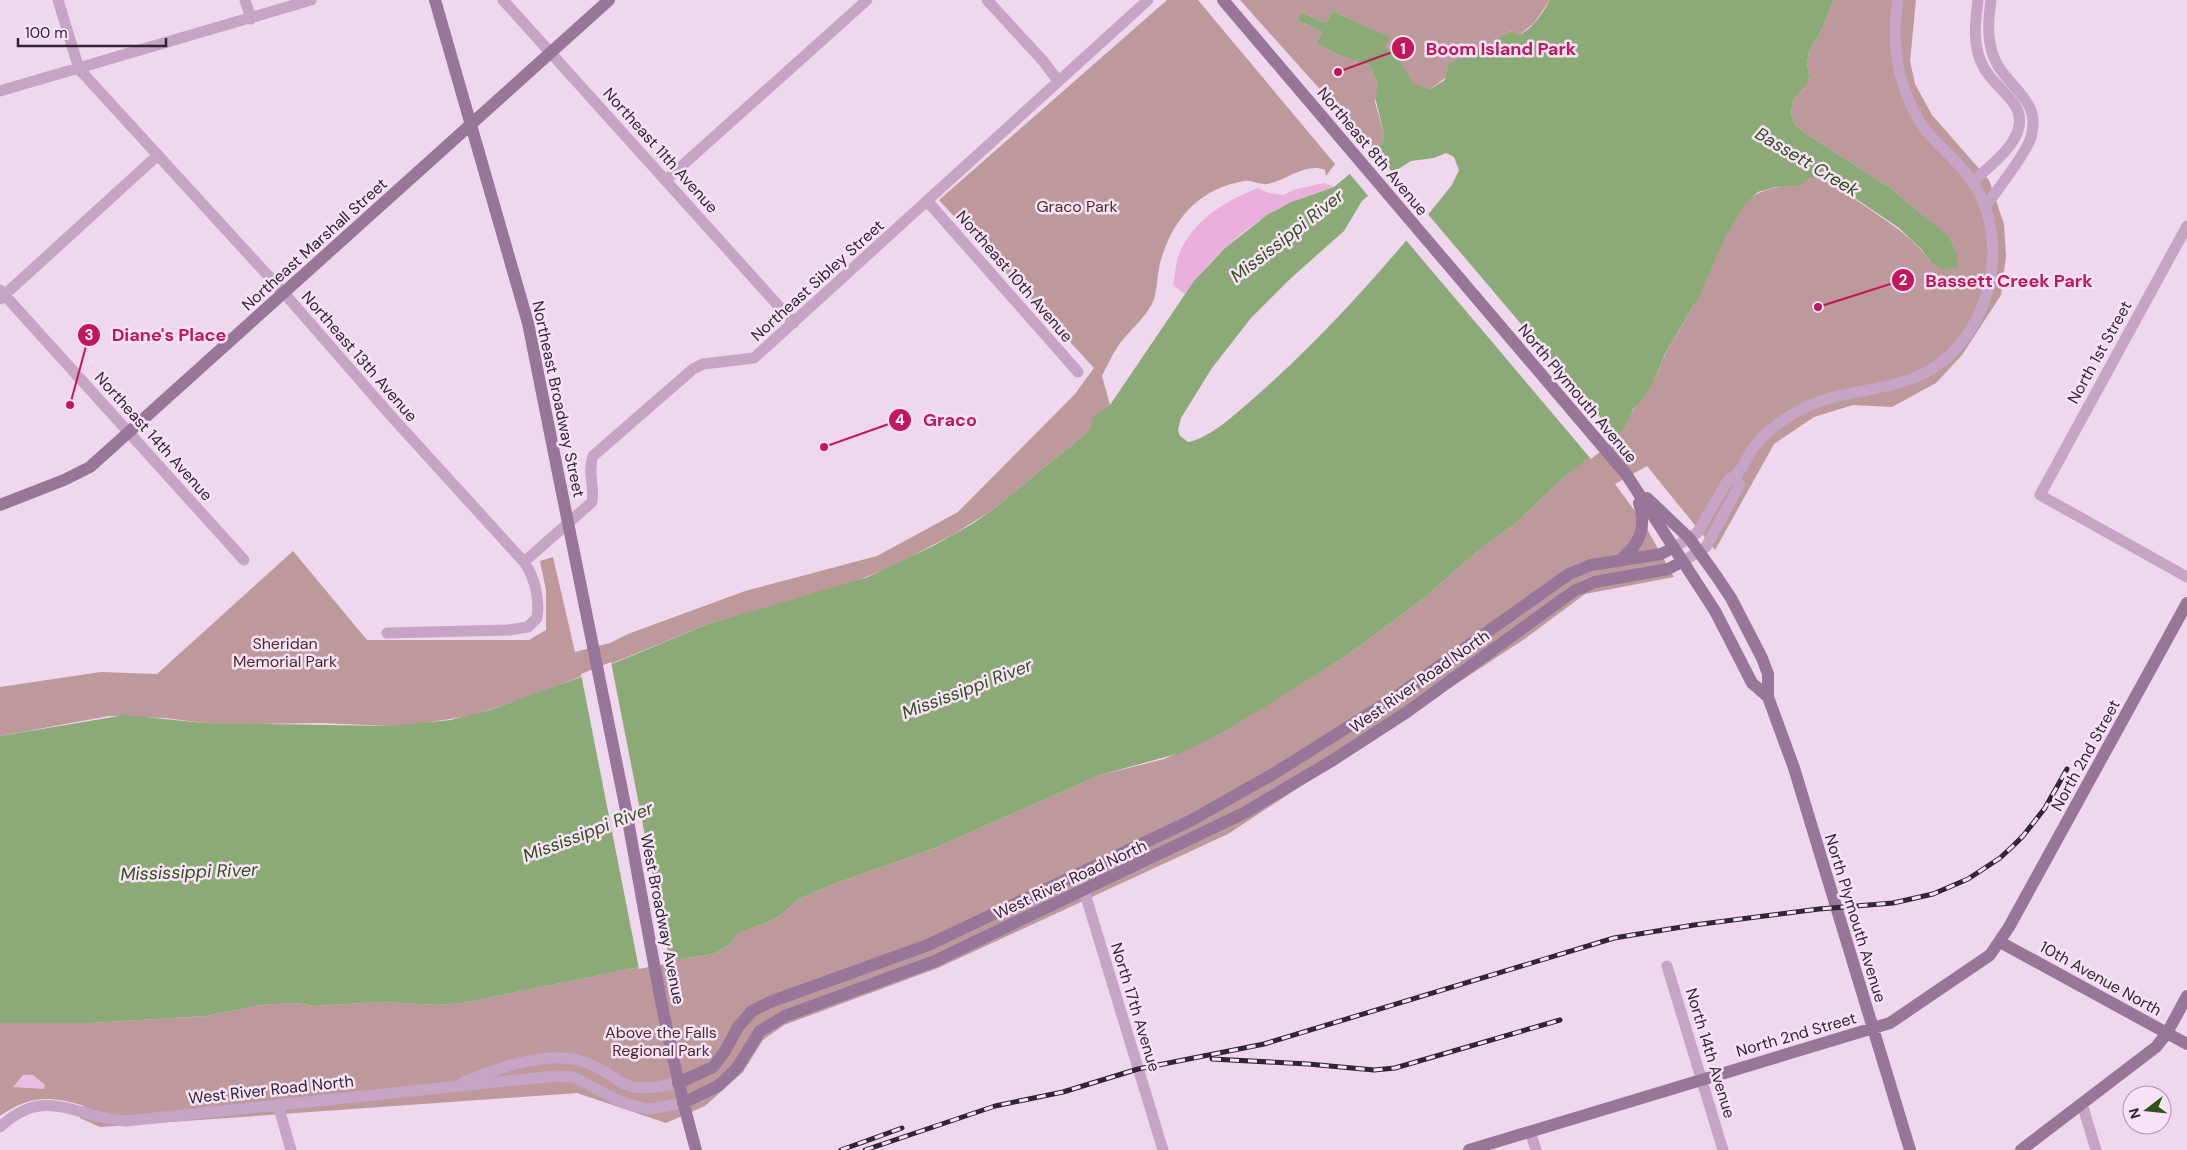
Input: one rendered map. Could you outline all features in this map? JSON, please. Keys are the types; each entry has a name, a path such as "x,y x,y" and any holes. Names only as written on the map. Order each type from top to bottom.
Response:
{"street":[{"name":"Northeast 13th Avenue","path":"58,0 79,68 284,293 405,432 524,562 531,573 538,602 537,618 528,627 508,630 387,633"},
{"path":"246,0 251,19"},
{"path":"0,91 311,0"},
{"name":"Northeast Broadway Street","path":"435,0 528,323 626,810"},
{"name":"Northeast 11th Avenue","path":"503,0 794,323"},
{"name":"Northeast Marshall Street","path":"0,505 78,474 90,467 609,0"},
{"path":"666,180 867,0"},
{"path":"988,0 1044,62 1058,81"},
{"name":"Northeast Sibley Street","path":"524,562 592,502 594,491 590,464 593,456 694,368 703,364 754,358 928,202 1148,0"},
{"name":"Northeast 8th Avenue","path":"1223,0 1498,323"},
{"path":"1674,548 1696,533 1728,480 1736,477 1753,448 1778,424 1804,408 1834,396 1896,384 1914,378 1934,367 1958,345 1979,315 1990,280 1993,245 1991,225 1986,207 1972,182 1962,167 1923,126 1910,103 1897,65 1894,37 1898,0"},
{"path":"1972,182 2012,144 2019,123 2015,105 1983,67 1974,28 1978,0"},
{"path":"1986,207 2028,145 2034,122 2026,98 1997,64 1991,50 1988,35 1991,0"},
{"path":"1,295 158,155"},
{"name":"Northeast 10th Avenue","path":"928,202 1078,372"},
{"name":"North 1st Street","path":"2187,226 2040,495 2187,577"},
{"name":"Northeast 14th Avenue","path":"1,295 129,432 244,560"},
{"name":"North Plymouth Avenue","path":"1498,323 1629,479 1689,538 1731,598 1754,640 1768,674 1768,697 1794,768 1910,1150"},
{"path":"1682,562 1706,547 1740,486 1736,477"},
{"path":"1618,562 1630,552 1642,531 1643,516 1629,479"},
{"name":"North Plymouth Avenue","path":"1629,479 1715,610 1752,683 1768,697"},
{"name":"West River Road North","path":"450,1088 504,1066 556,1058 582,1061 624,1084 643,1089 678,1083 714,1067 738,1027 752,1011 770,1002 928,945 1190,821 1237,796 1397,696 1569,574 1591,565 1661,554 1674,548"},
{"name":"West River Road North","path":"0,1127 25,1109 41,1105 62,1106 105,1120 126,1122 556,1076 574,1077 614,1099 633,1106 650,1109 683,1103 718,1086 737,1068 760,1030 785,1016 935,962 1244,813 1333,760 1407,712 1574,592 1595,582 1668,569 1682,562"},
{"name":"North 2nd Street","path":"1469,1150 1890,1023 1990,954 2000,942 2187,603"},
{"path":"1512,615 1522,629"},
{"path":"1397,696 1407,712"},
{"name":"West Broadway Avenue","path":"626,810 666,1026 678,1083 696,1150"},
{"name":"North 17th Avenue","path":"1079,874 1162,1150"},
{"name":"10th Avenue North","path":"2000,942 2187,1044"},
{"name":"North 14th Avenue","path":"1667,966 1723,1150"},
{"path":"2020,1150 2156,1047 2167,1033 2187,996"},
{"path":"2082,1104 2096,1150"},
{"path":"278,1105 291,1150"},
{"path":"1530,1131 1536,1150"}],"green space":[{"path":"1167,0 1198,0 1335,164 1326,176 1325,170 1310,168 1267,184 1244,181 1228,185 1200,199 1189,209 1180,220 1165,247 1152,304 1118,346 1102,376 1110,405 1093,418 1091,428 1079,439 991,511 954,534 891,567 851,583 708,624 535,695 470,716 410,725 389,726 319,723 204,723 165,718 109,716 0,736 0,687 101,672 157,674 293,551 367,640 529,640 546,630 546,590 540,561 553,557 575,652 610,643 628,634 745,591 877,556 958,512 1075,394 1094,368 939,200"},
{"path":"1240,0 1550,0 1534,23 1519,35 1511,31 1430,89 1413,85 1385,48 1389,37 1332,11 1326,23 1301,12 1297,20 1322,32 1316,43 1336,54 1370,66 1378,85 1375,102 1384,134 1384,139 1376,152"},
{"name":"Above the Falls Regional Park","path":"1834,0 1916,0 1910,61 1915,84 1932,115 1989,180 2004,224 2006,256 2001,295 1962,355 1936,383 1892,407 1853,405 1814,417 1774,444 1715,550 1647,466 1615,484 1643,522 1674,577 1585,594 1526,638 1228,834 938,968 784,1025 763,1040 743,1072 705,1106 666,1123 577,1093 100,1127 80,1118 84,1106 61,1100 40,1099 21,1104 0,1116 0,1023 91,1023 207,1016 261,1005 295,1003 315,1006 380,1002 438,1005 463,1003 674,960 714,954 730,944 737,933 769,922 781,915 799,899 834,884 935,848 1100,775 1164,759 1220,734 1343,658 1419,602 1484,546 1515,524 1561,480 1626,426 1634,409 1652,384 1666,353 1700,294 1729,226 1746,202 1754,196 1763,191 1805,179 1812,178 1826,182 1844,192 1899,230 1916,244 1931,262 1932,223 1889,187 1795,125 1791,113 1793,100 1808,84 1807,63 1809,52 1822,29"}],"sand":[{"path":"1324,183 1334,187 1290,203 1246,230 1219,254 1185,294 1173,285 1179,254 1185,242 1211,213 1234,199 1258,188 1269,193 1283,195 1297,189"}],"shaded area":[{"path":"23,1075 33,1075 45,1085 44,1089 13,1087"}],"water":[{"path":"1550,0 1834,0 1822,29 1809,52 1807,63 1808,84 1793,100 1791,113 1795,125 1889,187 1948,236 1958,256 1957,268 1941,269 1931,262 1921,249 1899,228 1825,180 1809,178 1800,185 1776,187 1758,192 1746,203 1724,239 1700,295 1665,354 1653,383 1642,400 1633,409 1626,426 1561,480 1515,524 1484,546 1419,602 1343,658 1220,734 1180,753 1100,775 935,848 834,884 799,899 781,915 769,922 738,933 730,944 714,954 674,960 463,1003 438,1005 380,1002 315,1006 295,1003 261,1005 207,1016 91,1023 0,1023 0,736 125,715 204,723 389,726 451,720 490,710 581,677 708,624 868,577 933,546 972,524 991,511 1079,439 1091,428 1092,418 1110,405 1194,281 1225,248 1267,215 1291,202 1334,187 1376,152 1384,139 1384,134 1375,97 1378,85 1370,66 1336,54 1316,43 1322,32 1297,20 1301,12 1326,23 1332,11 1390,37 1385,48 1395,53 1413,84 1430,89 1445,80 1449,64 1512,31 1519,35 1524,32 1537,20","holes":["1446,153 1454,157 1459,170 1452,185 1382,269 1333,323 1281,374 1223,424 1196,440 1188,442 1180,436 1178,430 1181,418 1212,368 1251,318 1290,279 1344,231 1362,201 1395,171 1411,161 1434,158"]}],"pier":[{"path":"1374,150 1395,175 1370,198 1348,172"},
{"path":"1426,212 1618,438 1591,459 1405,239"},
{"path":"611,662 670,963 639,969 581,674"}],"railway":[{"path":"865,1150 995,1106 1063,1092 1138,1069 1264,1044 1614,938 1694,925 1819,909 1893,903 1933,894 1968,879 2000,858 2014,845 2045,808 2067,769"},
{"path":"1212,1059 1308,1064 1374,1070 1395,1068 1560,1020"},
{"path":"841,1150 902,1128"}],"place":[{"name":"Boom Island Park","path":"1338,72"},
{"name":"Bassett Creek Park","path":"1818,307"},
{"name":"Diane's Place","path":"70,405"},
{"name":"Graco","path":"824,447"}],"water label":[{"name":"Bassett Creek","path":"1807,162"},
{"name":"Mississippi River","path":"1287,236"},
{"name":"Mississippi River","path":"967,689"},
{"name":"Mississippi River","path":"588,832"},
{"name":"Mississippi River","path":"189,872"}],"park label":[{"name":"Graco Park","path":"1077,206"},
{"name":"Sheridan Memorial Park","path":"285,652"}]}
